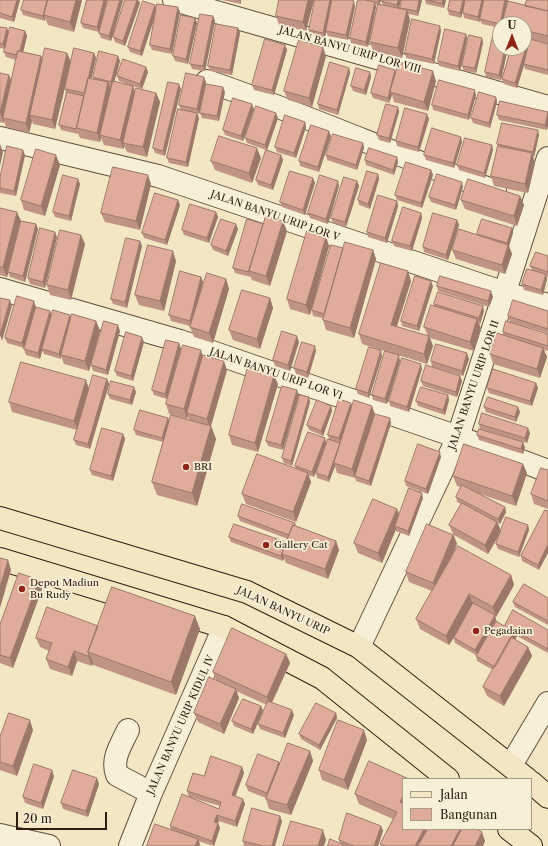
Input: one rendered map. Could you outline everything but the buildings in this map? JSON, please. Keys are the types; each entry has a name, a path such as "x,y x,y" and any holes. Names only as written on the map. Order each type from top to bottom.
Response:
{"main road":[{"name":"JALAN BANYU URIP","path":"0,518 246,592 360,647 519,772"},
{"path":"0,559 224,627 322,678 447,778"},
{"path":"532,783 548,797"},
{"path":"511,830 530,846"}],"street":[{"name":"JALAN BANYU URIP LOR VIII","path":"174,0 548,107"},
{"path":"206,81 269,102 410,160 533,205"},
{"name":"JALAN BANYU URIP LOR V","path":"0,138 158,176 505,293 548,305"},
{"name":"JALAN BANYU URIP LOR II","path":"360,647 458,437 548,158"},
{"name":"JALAN BANYU URIP LOR VI","path":"0,289 180,341 458,437 548,471"},
{"name":"JALAN BANYU URIP KIDUL IV","path":"130,846 151,792 224,627"},
{"path":"519,772 548,703"},
{"path":"128,730 117,753 114,766 117,775 151,792"},
{"path":"0,835 49,846"}],"place":[{"name":"BRI","path":"186,467"},
{"name":"Gallery Cat","path":"266,545"},
{"name":"Depot Madiun Bu Rudy","path":"22,589"},
{"name":"Pegadaian","path":"476,631"}]}
